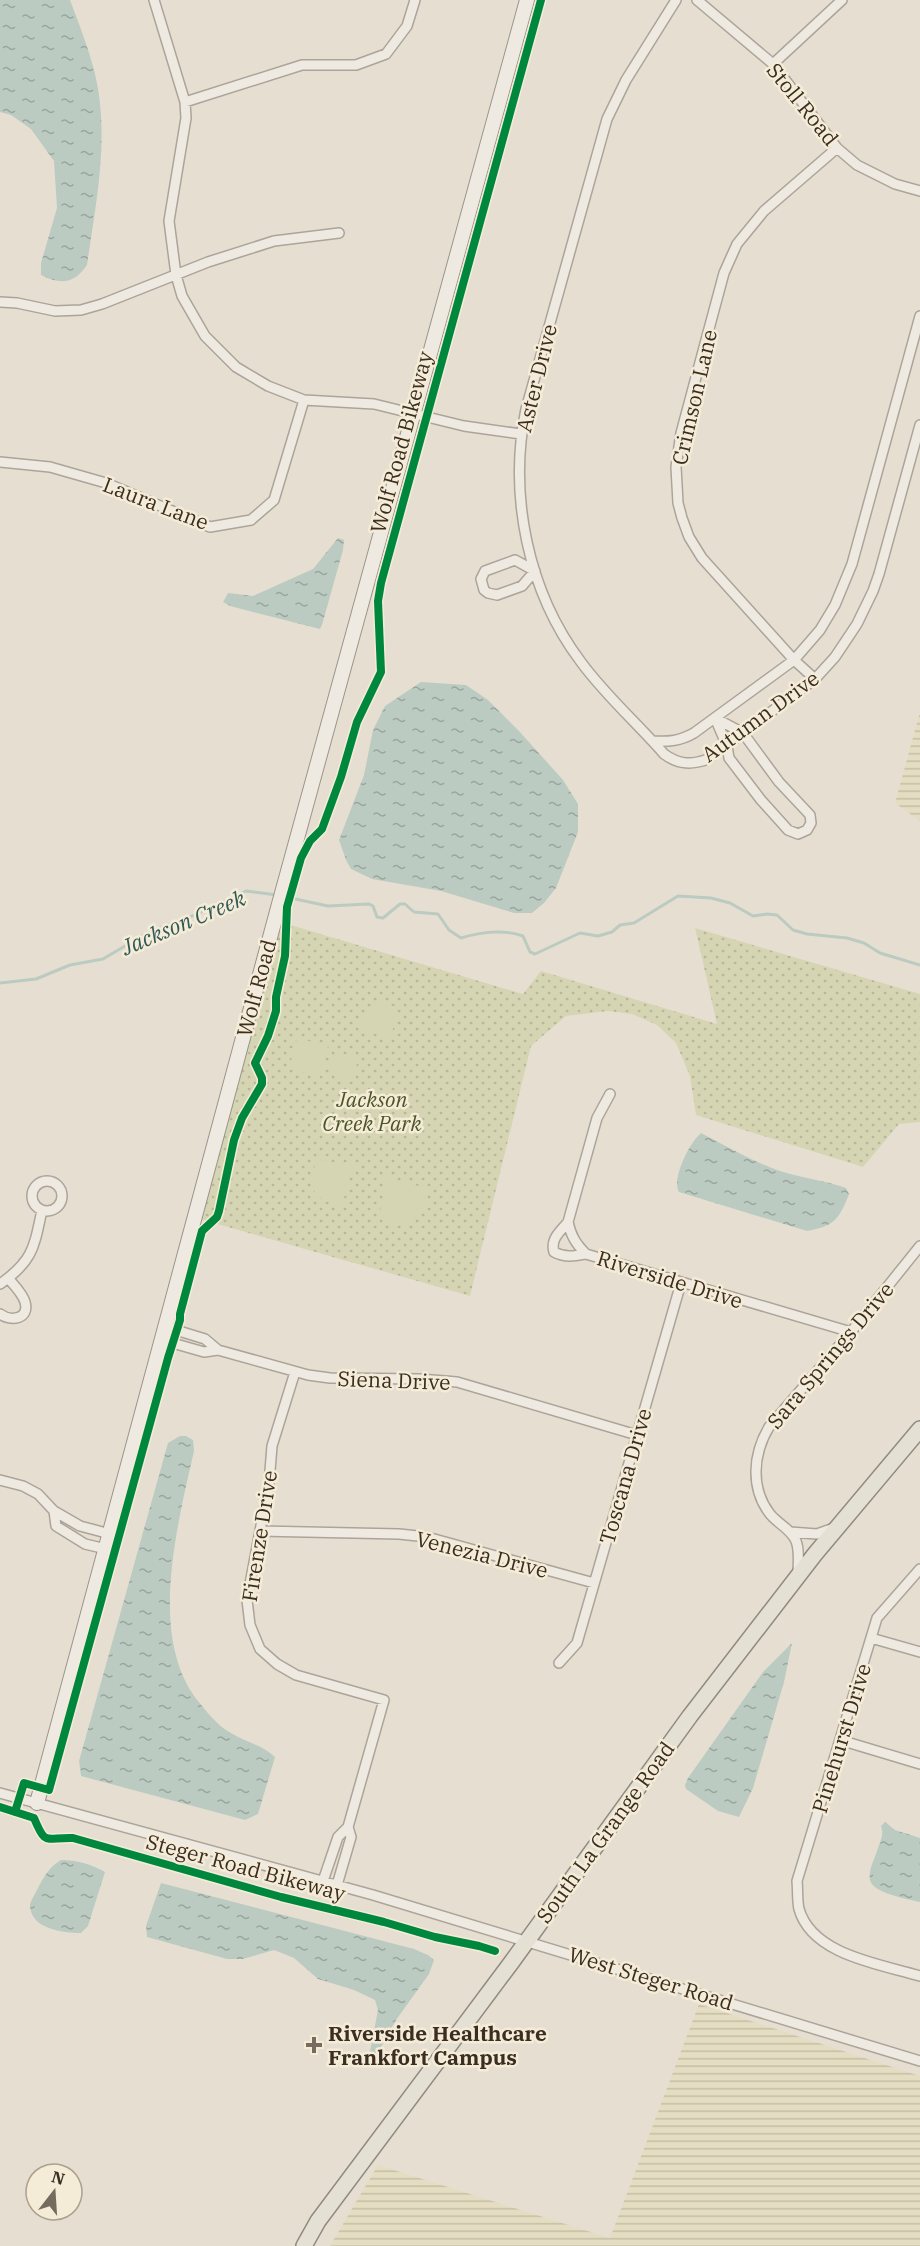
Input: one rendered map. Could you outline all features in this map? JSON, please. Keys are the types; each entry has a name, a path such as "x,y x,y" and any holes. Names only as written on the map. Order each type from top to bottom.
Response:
{"main road":[{"name":"Wolf Road","path":"37,1803 284,884 527,0"},
{"name":"South La Grange Road","path":"304,2246 318,2221 690,1716 798,1576 920,1429"}],"street":[{"path":"154,0 185,102 186,118 169,221 176,275 182,296 205,336 236,367 268,386 304,400 374,404 464,426 520,434"},
{"path":"185,102 302,65 356,65 386,54 407,26 415,0"},
{"name":"Aster Drive","path":"653,741 581,663 555,620 535,571 523,523 519,476 520,434 607,118 626,81 676,0"},
{"name":"Stoll Road","path":"697,0 773,64 837,148 856,165 895,184 920,191"},
{"path":"773,64 842,0"},
{"name":"Crimson Lane","path":"816,679 794,660 714,574 689,537 678,503 677,451 724,273 737,244 764,211 837,148"},
{"path":"0,302 55,311 81,310 102,304 208,262 273,242 339,232"},
{"name":"Autumn Drive","path":"653,741 682,740 794,660 820,630 846,582 920,316"},
{"name":"Laura Lane","path":"0,462 50,468 106,483 210,527 251,520 274,500 304,400"},
{"name":"Autumn Drive","path":"653,741 669,758 685,764 708,759 816,679 835,657 857,624 873,591 920,425"},
{"path":"515,560 535,571 522,586 497,595 488,593 482,585 482,575 488,568 515,560"},
{"path":"715,718 743,733 779,782 810,814 811,823 803,833 793,833 788,830 761,800 729,758 727,746 715,718"},
{"path":"586,1254 560,1256 552,1245 555,1237 568,1222 597,1118 610,1094"},
{"path":"0,1314 11,1320 25,1314 27,1306 25,1299 4,1281 18,1272 31,1257 42,1210"},
{"name":"Riverside Drive","path":"568,1222 570,1233 576,1244 586,1254 851,1332"},
{"name":"Sara Springs Drive","path":"798,1576 796,1542 790,1532 771,1515 760,1497 756,1479 756,1461 761,1440 769,1427 851,1332 920,1246"},
{"name":"Toscana Drive","path":"559,1664 577,1643 681,1283"},
{"name":"Siena Drive","path":"164,1334 205,1339 218,1350"},
{"name":"Siena Drive","path":"164,1334 204,1352 218,1350 295,1372 330,1378 420,1379 457,1382 637,1435"},
{"name":"Firenze Drive","path":"295,1372 272,1446 268,1483 247,1600 250,1625 260,1649 277,1664 296,1675 384,1700 348,1827 338,1837 323,1881"},
{"path":"0,1480 23,1486 38,1494 54,1511 80,1526 110,1534"},
{"path":"54,1511 56,1526 85,1544 106,1550"},
{"path":"790,1532 817,1534 838,1527"},
{"name":"Venezia Drive","path":"260,1531 399,1534 427,1537 594,1583"},
{"name":"Pinehurst Drive","path":"920,1569 878,1618 797,1881 798,1907 816,1937 839,1952 920,1976"},
{"path":"871,1638 920,1652"},
{"path":"840,1740 920,1764"},
{"name":"West Steger Road","path":"0,1793 337,1884 920,2061"},
{"name":"Firenze Drive","path":"337,1884 351,1837 348,1827"}],"shaded area":[{"path":"920,712 920,821 895,803"},
{"path":"699,2004 920,2076 920,2246 330,2246 378,2165 610,2238"}],"green space":[{"name":"Jackson Creek Park","path":"277,921 523,994 541,971 717,1024 695,928 920,994 920,1122 899,1124 863,1167 696,1115 690,1076 676,1043 657,1025 632,1014 608,1011 566,1016 531,1046 470,1296 200,1219"},
{"path":"381,1003 397,1007 392,1034 389,1038 359,1029 366,1012 372,1006"},
{"path":"297,1038 328,1046 320,1077 289,1068"},
{"path":"344,1054 353,1058 357,1067 353,1076 344,1080 335,1076 331,1067 335,1058"},
{"path":"317,1159 343,1166 351,1165 354,1168 342,1206 324,1200 314,1191 312,1178"},
{"path":"390,1176 395,1177 398,1181 427,1188 423,1209 412,1221 395,1223 379,1214 386,1188 385,1179"}],"water":[{"path":"0,0 70,0 95,74 101,122 97,193 87,265 77,276 67,281 41,275 41,263 57,208 54,161 31,129 11,115 0,112"},
{"path":"338,538 344,540 343,550 320,629 230,606 223,602 228,593 253,596 313,569"},
{"path":"421,682 466,685 488,700 563,780 578,804 578,832 556,888 532,913 514,913 441,891 372,879 351,869 346,860 339,840 364,775 373,730 385,706"},
{"path":"701,1133 777,1170 846,1188 849,1194 842,1210 830,1224 807,1231 679,1192 677,1186 683,1161"},
{"path":"180,1436 193,1440 194,1451 181,1511 171,1579 170,1613 174,1645 183,1675 198,1701 217,1723 237,1736 265,1749 275,1757 258,1814 245,1820 81,1776 79,1761 168,1443"},
{"path":"792,1643 784,1682 753,1788 739,1817 718,1811 686,1789 688,1778 763,1672"},
{"path":"885,1822 895,1830 920,1838 920,1902 884,1892 872,1885 871,1868 882,1837 881,1826"},
{"path":"61,1860 84,1863 105,1872 88,1926 81,1933 49,1928 35,1919 31,1913 30,1905 40,1884 50,1869"},
{"path":"161,1883 414,1949 434,1960 429,1974 396,2020 374,2060 368,2062 378,2010 375,2000 354,1990 318,1979 294,1958 274,1950 243,1959 227,1959 147,1937 146,1926"}],"waterway":[{"name":"Jackson Creek","path":"0,983 36,979 70,965 103,959 147,933 195,915 246,891 277,895"},
{"name":"Jackson Creek","path":"286,897 328,906 369,904 373,906 377,917 383,918 400,904 405,904 414,912 438,914 449,930 461,938 492,932 523,936 530,952 535,954 580,933 598,936 612,932 620,925 634,923 678,896 711,898 730,903 753,916 777,915 793,930 807,934 847,938 864,943 880,953 920,965"}],"cycle path":[{"name":"Wolf Road Bikeway","path":"15,1812 24,1783 49,1790 180,1320 202,1231 217,1217 234,1140 242,1118 262,1084 262,1078 255,1063 268,1036 276,1011 276,997 285,956 287,907 301,858 310,841 322,829 341,777 357,722 381,672 378,601 381,583 541,0"},
{"name":"Steger Road Bikeway","path":"0,1807 34,1818 44,1837 73,1838 281,1897 495,1951"}],"place":[{"name":"Riverside Healthcare Frankfort Campus","path":"314,2045"}]}
